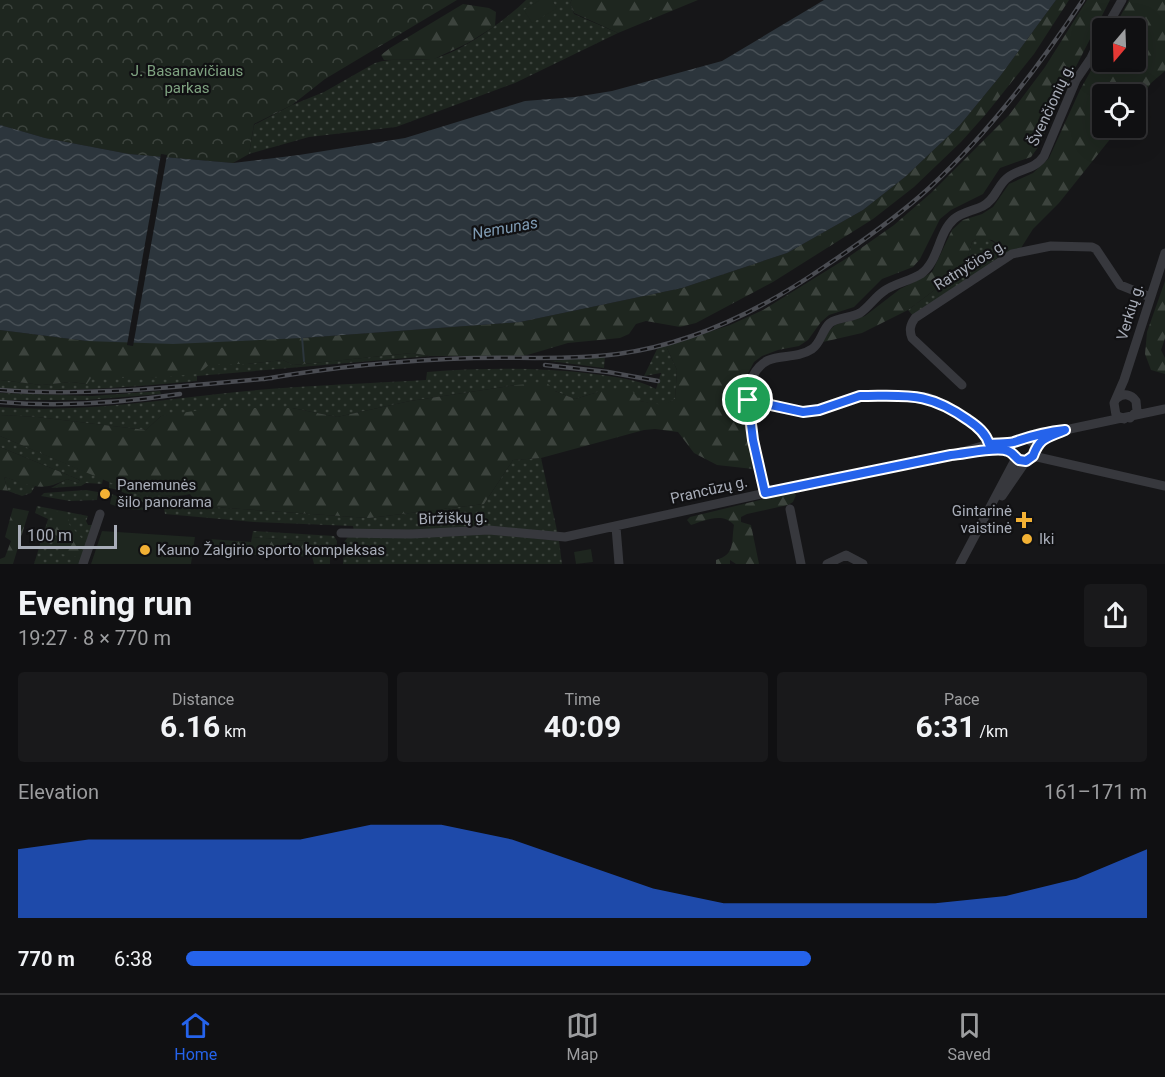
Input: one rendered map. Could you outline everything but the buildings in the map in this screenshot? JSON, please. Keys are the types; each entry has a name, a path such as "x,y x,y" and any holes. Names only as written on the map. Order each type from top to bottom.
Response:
{"street":[{"path":"1112,18 1122,0"},
{"name":"Švenčionių g.","path":"765,493 753,440 748,400 752,380 764,362 809,351 816,346 827,325 861,312 882,292 922,273 933,258 953,219 989,202 1003,181 1037,165 1044,156 1076,80 1092,56"},
{"name":"Ratnyčios g.","path":"962,385 912,338 910,325 915,318 1012,254 1051,246 1092,247 1096,249 1120,285 1150,297"},
{"name":"Verkių g.","path":"1117,398 1165,253"},
{"path":"1124,380 1128,395"},
{"path":"1096,423 1108,417 1117,398 1122,395 1134,398 1137,404 1137,411 1127,418"},
{"path":"748,400 803,412 819,410 860,396 927,397 941,403 978,428 990,447"},
{"path":"1137,404 1162,410"},
{"path":"1113,409 1116,415 1127,418"},
{"path":"1024,438 1041,432 1065,430 1162,410"},
{"path":"1025,455 1044,439 1065,430"},
{"path":"960,564 1025,455 1031,441 1024,438"},
{"name":"Prancūzų g.","path":"565,537 1014,442 1024,438"},
{"path":"1014,442 1025,455"},
{"name":"Prancūzų g.","path":"990,447 1165,486"},
{"path":"789,509 801,564"},
{"path":"83,564 100,514"},
{"path":"616,527 619,564"},
{"name":"Biržiškų g.","path":"341,533 411,534 489,530 565,537"},
{"path":"827,564 846,555 863,564"}],"green space":[{"name":"J. Basanavičiaus parkas","path":"0,0 457,0 325,79 292,105 254,124 249,154 233,163 129,154 45,138 0,125"},
{"path":"526,0 572,0 570,3 574,14 618,33 515,83 396,127 309,137 249,154 254,125 292,105 324,92 375,63 431,59 455,51 495,26"},
{"path":"540,0 552,0 557,8 532,23 524,10"},
{"path":"572,0 698,0 618,33 574,13 570,3"},
{"path":"1056,0 1069,0 1034,54 961,142 914,187 873,219 773,282 696,323 680,327 646,321 636,324 629,334 620,338 568,343 524,356 430,356 412,353 293,365 283,360 247,364 210,364 198,374 150,378 91,378 87,384 71,382 42,385 0,380 0,330 87,341 302,338 520,322 682,288 787,253 863,210 905,177 960,125 1001,75"},
{"path":"1087,0 1110,0 1101,18 1092,18 1092,35 1039,146 1031,157 1000,168 983,194 951,210 940,219 920,259 913,267 882,279 854,307 829,315 808,340 799,346 778,350 754,362 745,379 743,404 753,469 717,465 694,453 678,432 644,430 541,458 513,460 484,504 369,518 199,506 190,494 142,496 0,436 0,415 146,430 161,416 214,408 292,408 337,417 410,401 516,385 547,383 555,391 575,399 598,392 630,388 640,401 663,405 675,399 677,370 666,346 730,325 763,310 847,258 894,225 931,193 1009,115 1045,67"},
{"path":"1129,0 1165,0 1165,71 1146,91 1146,84 1092,84 1092,138 1111,138 1059,203 1033,229 1021,248 1015,250 1004,248 992,240 976,239 972,242 965,267 908,310 862,333 823,342 835,325 865,316 900,289 932,272 952,230 963,220 982,214 993,207 1009,184 1033,173 1049,158 1092,69 1092,72 1146,72 1146,18 1119,18"},
{"path":"463,4 489,8 496,12 495,26 468,43 434,59 384,60 381,55 390,48"},
{"path":"986,238 1004,248 1015,250 1000,256 914,317 908,310 965,267 972,242"},
{"path":"1165,281 1165,338 1161,350 1165,358 1165,374 1151,370 1145,354 1147,332"},
{"path":"666,346 677,370 675,399 663,406 598,392 575,399 555,391 516,385 410,401 337,417 292,408 161,416 146,430 0,415 0,407 55,409 109,406 270,389 426,380 427,372 469,370 531,369 573,372 626,379 656,389 661,373 644,376 658,347"},
{"path":"412,353 430,356 197,376 197,381 123,387 74,390 0,388 0,380 42,385 71,382 86,384 91,378 150,378 210,364 247,364 283,360 293,365"},
{"path":"605,357 604,368 549,361"},
{"path":"160,391 161,394 86,400 0,400 0,393 92,396"},
{"path":"0,436 103,479 102,484 86,483 81,486 51,488 67,479 78,483 80,480 0,447"},
{"path":"0,447 80,480 78,483 67,479 43,487 4,477 8,491 0,490"},
{"path":"541,458 558,535 426,530 354,531 353,526 254,522 165,514 164,508 150,505 124,492 109,488 109,481 142,496 176,497 178,508 196,502 199,506 369,518 484,504 513,460"},
{"path":"4,477 35,486 31,493 22,496 8,491"},
{"path":"86,490 98,492 97,500 70,501 41,496 44,493"},
{"path":"793,492 796,495 793,502 788,505 741,517 741,522 751,525 759,564 736,564 730,560 730,564 716,564 716,560 730,551 734,525 730,521 719,518 691,525 687,520 690,517"},
{"path":"112,494 143,510 125,509 110,504"},
{"path":"37,506 88,516 86,521 88,525 92,525 80,564 34,564 48,519 35,513"},
{"path":"13,508 29,511 13,564 0,564 0,559 5,557 11,541 5,537"},
{"path":"52,510 69,515 69,524 85,542 79,557 61,554 54,531"},
{"name":"Kauno Žalgirio sporto kompleksas","path":"102,531 195,537 191,564 91,564"},
{"path":"253,531 334,536 337,541 336,554 330,555 330,564 314,564 308,541 252,537"},
{"path":"484,533 559,541 562,564 343,564 344,542 348,537"},
{"path":"252,537 308,541 312,557 254,555 250,550 230,551 207,544 209,539 251,542"},
{"path":"591,549 593,562 576,564 574,552"}],"water":[{"name":"Nemunas","path":"824,0 1056,0 1001,75 960,125 905,177 863,210 787,253 682,288 520,322 302,338 173,344 87,341 0,330 0,125 45,138 129,154 233,163 299,155 405,138 525,101 612,91 722,61"}],"pier":[{"path":"161,154 167,155 133,346 127,345"}],"waterway":[{"path":"302,337 304,361"}],"railway":[{"path":"264,379 421,360 564,358 618,354 673,342 752,310 801,282 878,230 928,189 992,123 1083,0"},
{"path":"545,365 608,372 658,381"},
{"path":"0,390 102,391 272,378"},
{"path":"0,402 90,403 180,394"}],"place":[{"name":"Panemunės šilo panorama","path":"105,494"},
{"name":"Gintarinė vaistinė","path":"1024,520"},
{"name":"Iki","path":"1027,539"},
{"name":"Kauno Žalgirio sporto kompleksas","path":"145,550"}],"route":[{"path":"860,396 927,397 941,403 978,428 989,444 1014,442 1041,432 1065,430 1044,439 1035,447 1033,456 1026,461 1019,460 1012,452 1002,449 990,450 951,455 765,493 753,440 748,400 803,412 819,410 860,396"}]}
